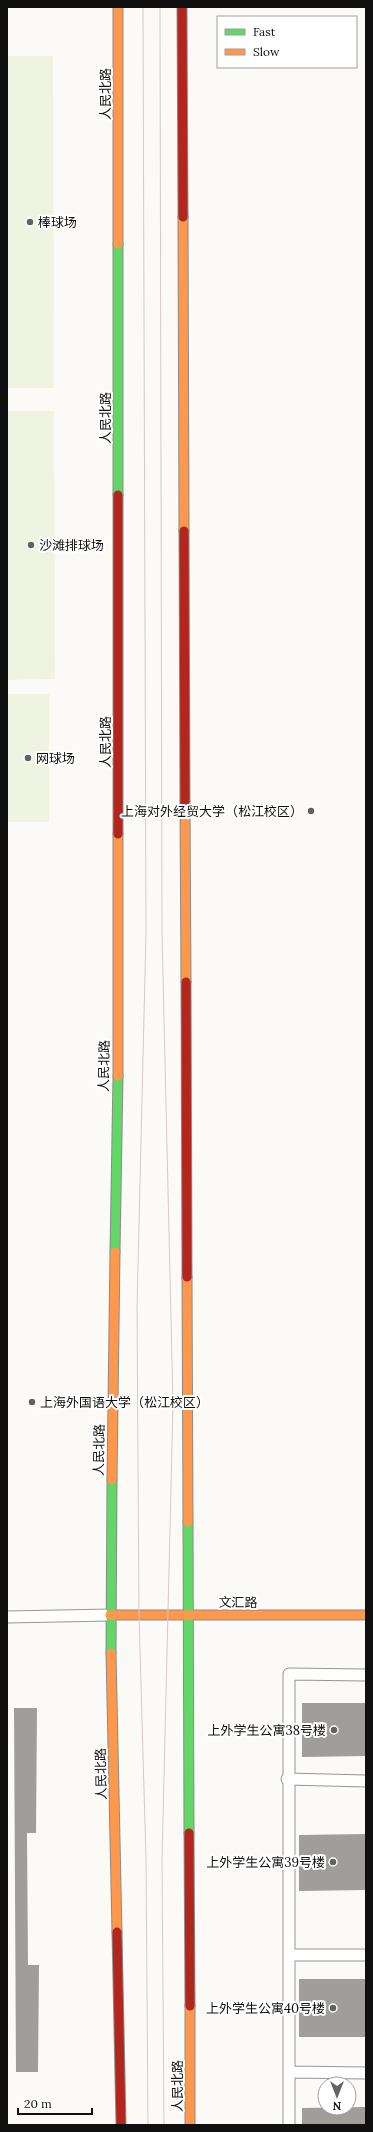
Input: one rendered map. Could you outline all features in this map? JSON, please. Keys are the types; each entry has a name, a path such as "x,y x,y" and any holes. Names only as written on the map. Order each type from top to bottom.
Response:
{"main road":[{"name":"人民北路","path":"118,7 118,1047 110,1614 121,2125"},
{"name":"人民北路","path":"182,7 190,2125"},
{"name":"文汇路","path":"110,1614 366,1615"}],"lane":[{"path":"7,1617 110,1614"},
{"path":"289,2125 289,1674 366,1675"},
{"path":"288,1779 366,1780"},
{"path":"289,1955 366,1955"},
{"path":"290,2072 366,2073"}],"green space":[{"name":"棒球场","path":"7,56 53,56 54,388 7,388"},
{"name":"沙滩排球场","path":"7,411 54,411 55,679 7,680"},
{"name":"网球场","path":"7,694 49,694 49,822 7,822"}],"building":[{"name":"上外学生公寓38号楼","path":"302,1703 366,1703 366,1756 302,1757"},
{"path":"14,1708 37,1708 36,1833 27,1833 28,1965 39,1965 38,2072 16,2072"},
{"name":"上外学生公寓39号楼","path":"366,1834 366,1890 299,1891 299,1835"},
{"name":"上外学生公寓40号楼","path":"299,1979 366,1979 366,2037 299,2037"},
{"path":"357,2107 366,2107 366,2125 302,2125 302,2108 317,2108 317,2116 357,2116"}],"tram line":[{"path":"143,7 146,933 137,1307 139,1615 146,1859 148,2125"},
{"path":"160,7 162,932 173,1404 162,1861 164,2125"}],"traffic: fast":[{"path":"118,244 118,495"},
{"path":"115,1252 118,1076"},
{"path":"111,1653 112,1480"},
{"path":"188,1522 189,1833"}],"traffic: slow":[{"path":"118,7 118,244"},
{"path":"183,217 184,531"},
{"path":"185,805 186,982"},
{"path":"118,834 118,1076"},
{"path":"112,1480 115,1252"},
{"path":"187,1277 188,1522"},
{"path":"110,1615 366,1615"},
{"path":"111,1653 117,1932"},
{"path":"190,2006 190,2125"}],"traffic: jam":[{"path":"182,7 183,217"},
{"path":"118,495 118,834"},
{"path":"184,531 185,805"},
{"path":"186,982 187,1277"},
{"path":"189,1833 190,2006"},
{"path":"117,1932 121,2125"}],"place":[{"name":"棒球场","path":"30,222"},
{"name":"沙滩排球场","path":"31,545"},
{"name":"网球场","path":"28,758"},
{"name":"上海对外经贸大学（松江校区）","path":"311,811"},
{"name":"上海外国语大学（松江校区）","path":"32,1402"},
{"name":"上外学生公寓38号楼","path":"334,1730"},
{"name":"上外学生公寓39号楼","path":"333,1862"},
{"name":"上外学生公寓40号楼","path":"333,2008"}]}
